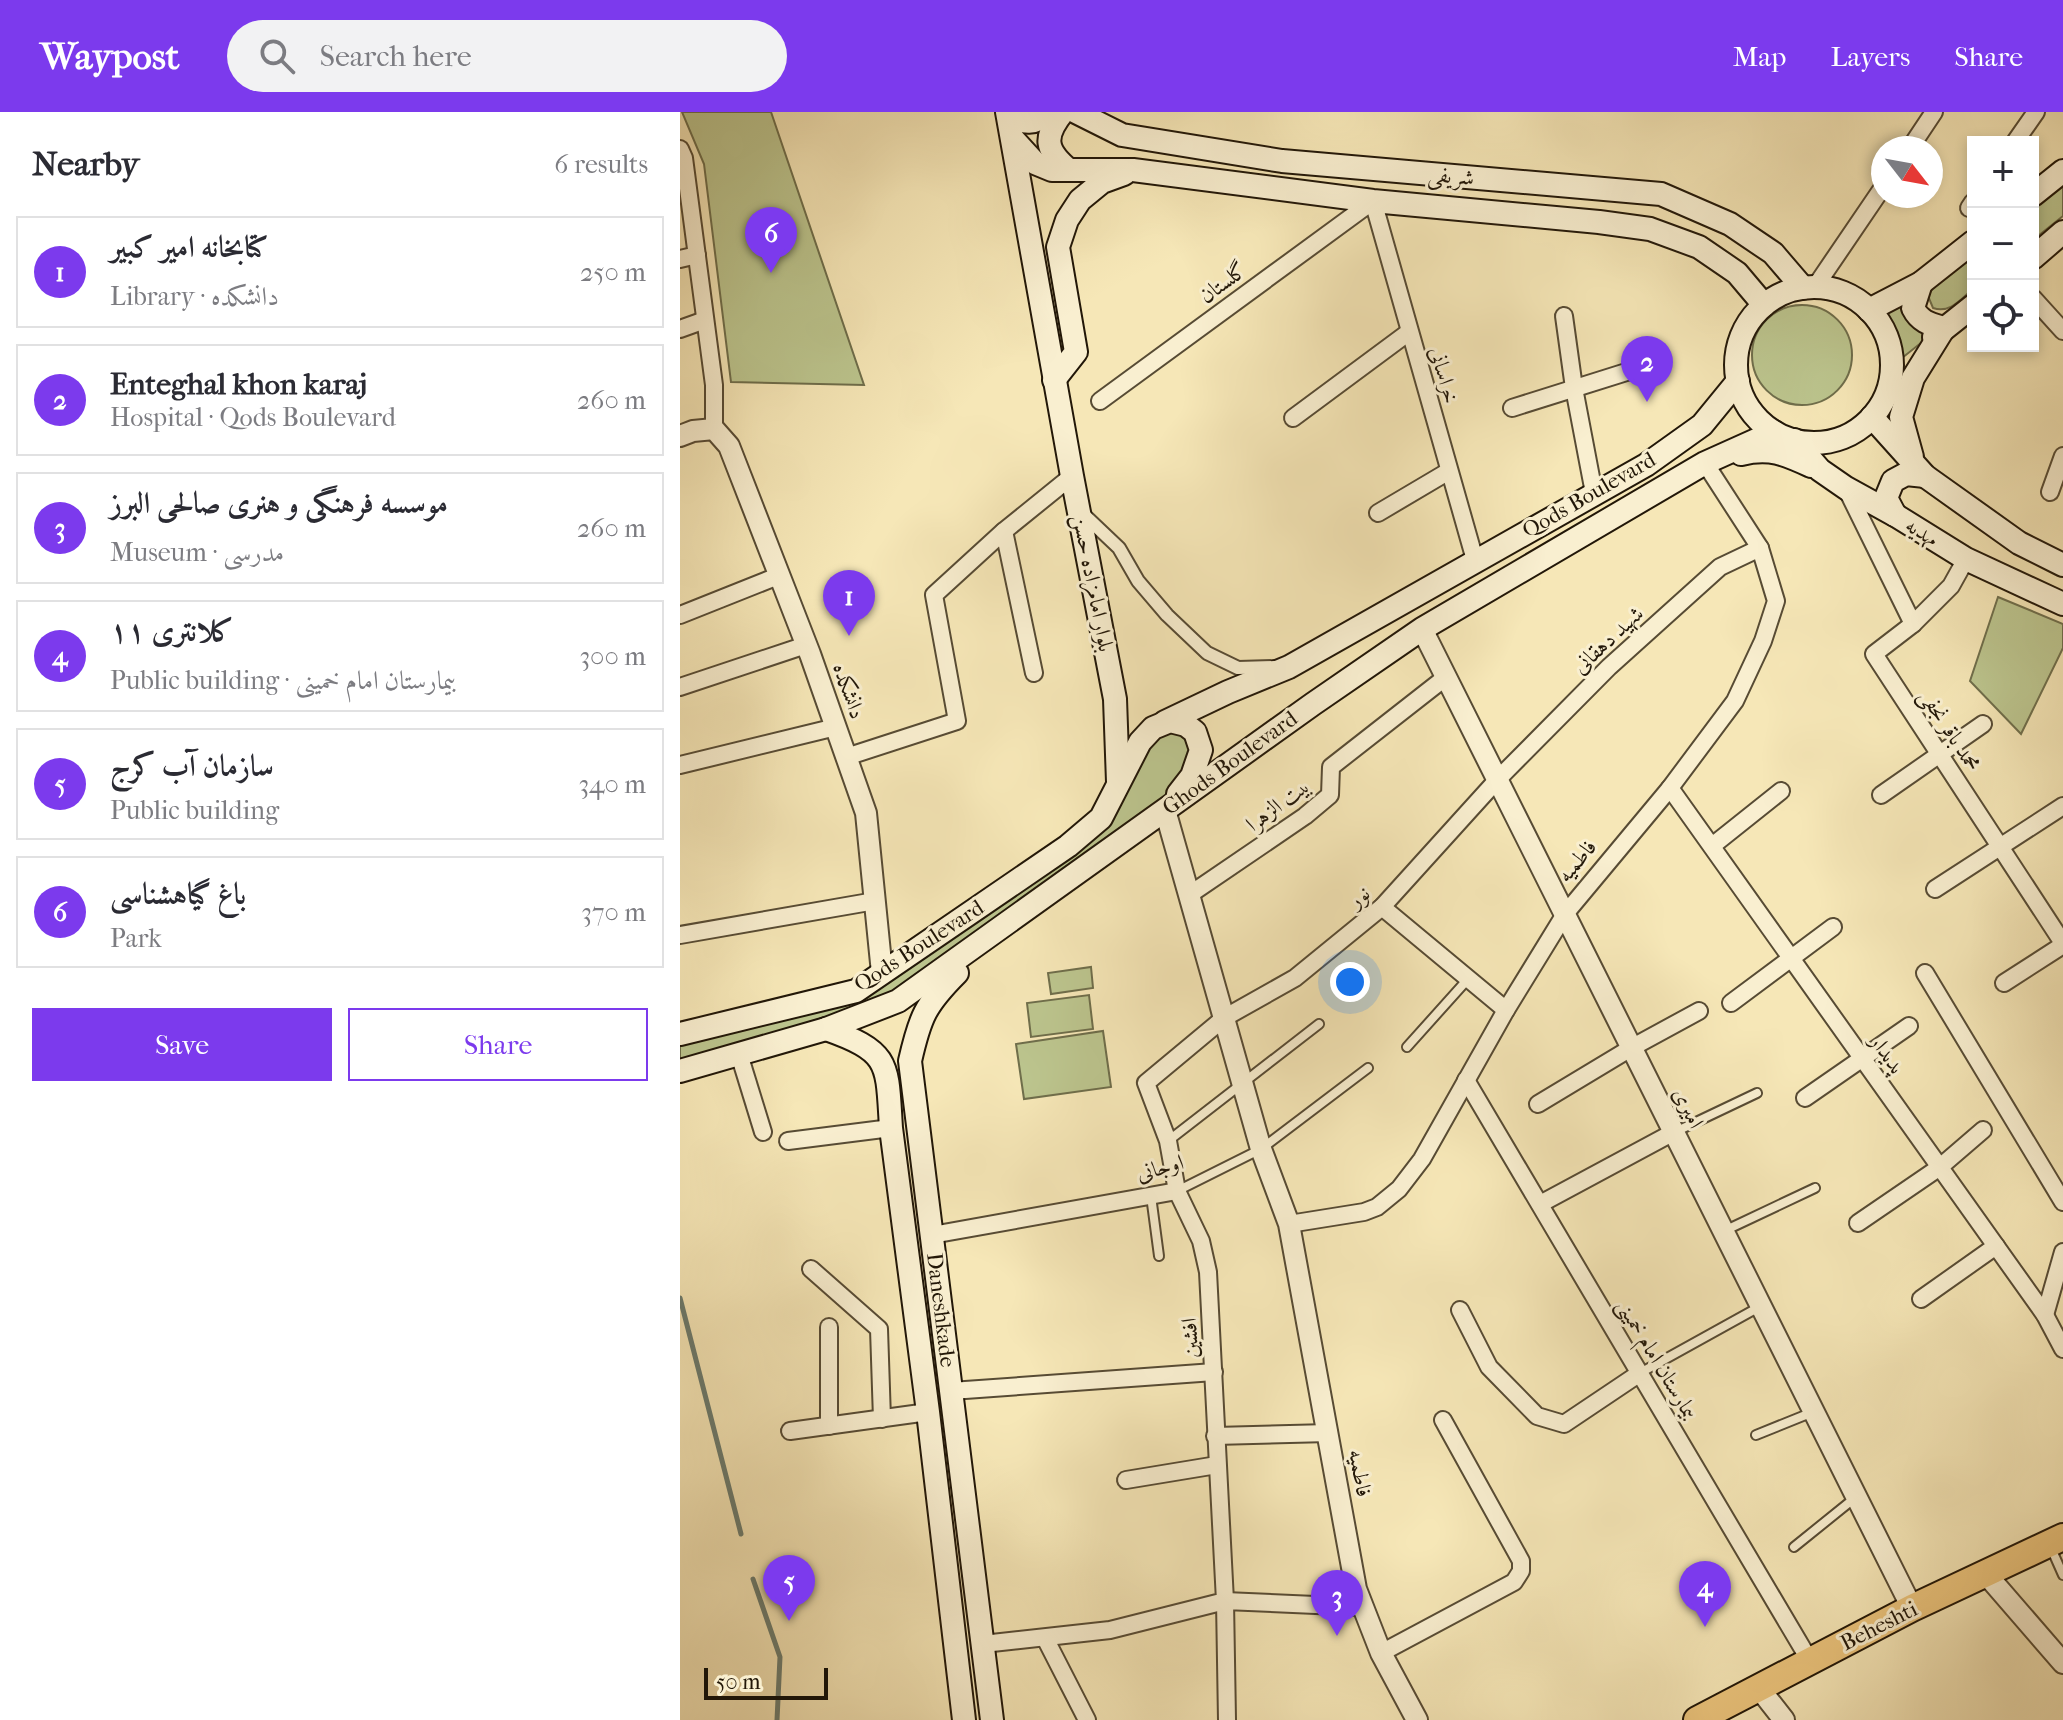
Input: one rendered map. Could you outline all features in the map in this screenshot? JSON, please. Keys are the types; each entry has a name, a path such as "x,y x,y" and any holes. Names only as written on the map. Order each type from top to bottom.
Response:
{"main road":[{"path":"1009,112 1024,122 1035,122 1049,112"},
{"name":"بلوار امامزاده حسن","path":"1009,112 1054,380 1115,699 1119,787"},
{"path":"1069,170 1054,157 1049,145 1051,130 1078,113"},
{"name":"شریفی","path":"1078,113 1122,135 1282,161 1661,194 1730,224 1773,253 1809,287"},
{"name":"شریفی","path":"1013,139 1035,163 1052,170 1133,170 1373,201 1650,229 1699,247 1737,273 1764,305"},
{"path":"1054,380 1076,352 1058,247 1067,220 1080,200 1102,182 1133,170"},
{"path":"2039,190 2063,171"},
{"path":"2039,253 2063,232"},
{"path":"1869,310 1921,283 1967,247"},
{"path":"1921,283 1913,308 1917,316 1926,323 1944,328"},
{"path":"1809,287 1844,293 1869,310 1883,329 1891,351 1891,375 1885,397 1872,417 1856,431 1836,440 1815,443 1784,436 1757,419 1744,400 1736,360 1740,339 1750,320 1764,305 1782,294 1809,287"},
{"path":"1891,375 1967,311"},
{"path":"1920,471 1901,417 1913,378 1944,328"},
{"name":"Qods Boulevard","path":"680,1034 856,991 1068,846 1101,818 1140,742 1158,725 1289,667 1646,465 1702,425 1738,381"},
{"path":"1872,417 1920,471 2019,543 2063,565"},
{"name":"Ghods Boulevard","path":"680,1071 826,1029 898,1001 1422,629 1705,463 1784,436"},
{"name":"مهدیه","path":"1784,436 1820,470 1846,488 1966,559 2063,604"},
{"path":"1705,463 1760,450 1783,453 1820,470"},
{"path":"1895,515 1886,498 1893,481 1920,471"},
{"path":"1158,725 1170,721 1190,727 1200,741 1201,750 1192,776 1165,810"},
{"name":"Daneshkade","path":"992,1720 910,1061 919,1021 937,993 999,930"},
{"name":"Daneshkade","path":"826,1029 859,1041 881,1058 889,1084 891,1128 964,1720"},
{"name":"Beheshti","path":"1697,1720 1912,1608 2056,1541"}],"street":[{"path":"1918,136 1934,112"},
{"path":"2019,136 2036,112"},
{"path":"680,149 684,158 714,385 714,429 680,436"},
{"name":"خراسانی","path":"1373,201 1475,560"},
{"name":"گلستان","path":"1100,401 1373,201"},
{"path":"1809,287 1871,203"},
{"path":"680,259 697,255"},
{"path":"2039,305 2063,331"},
{"path":"1564,316 1594,493"},
{"path":"680,329 705,320"},
{"path":"1293,418 1409,332"},
{"path":"1512,408 1636,369"},
{"name":"دانشکده","path":"714,429 729,446 806,645 866,813 882,973"},
{"path":"2050,492 2063,456"},
{"name":"فاطمیه","path":"1289,1224 1364,1212 1399,1189 1422,1159 1506,1010 1565,914 1670,788 1735,701 1763,641 1776,601 1760,548 1705,463"},
{"path":"1378,513 1449,471"},
{"path":"846,757 957,721 934,595 1004,531 1072,476"},
{"path":"1846,488 1913,624"},
{"path":"1079,510 1119,548 1138,581 1167,615 1207,653 1238,668 1289,667"},
{"path":"1004,531 1034,673"},
{"name":"شهید دهقانی","path":"1497,780 1609,667 1720,567 1760,548"},
{"name":"محمد باقر نجفی","path":"1966,559 1951,586 1913,624 1874,654 2063,944"},
{"path":"680,615 778,576"},
{"name":"امیری","path":"1422,629 1912,1608"},
{"path":"680,687 806,645"},
{"name":"بیت الزهرا","path":"1189,895 1305,816 1330,795 1331,767 1446,677"},
{"path":"1881,795 1983,724"},
{"path":"680,765 836,727"},
{"name":"نور","path":"1146,1083 1224,1018 1295,978 1382,907 1497,780"},
{"name":"پدیدار","path":"1670,788 2045,1315 2063,1349"},
{"path":"1712,846 1781,791"},
{"path":"1935,889 2063,806"},
{"name":"فاطمیه","path":"1165,810 1261,1149 1289,1224 1361,1607 1381,1653 1417,1720"},
{"path":"680,935 875,901"},
{"path":"1382,907 1506,1010"},
{"path":"1731,1003 1833,927"},
{"path":"2004,983 2063,944"},
{"path":"1925,973 2063,1202"},
{"path":"1538,1104 1699,1011"},
{"path":"1805,1098 1909,1026"},
{"path":"739,1054 763,1132"},
{"name":"بیمارستان امام خمینی","path":"1466,1080 1810,1661"},
{"name":"افشین","path":"1146,1083 1168,1141 1177,1191 1201,1241 1208,1272 1225,1601 1226,1720"},
{"path":"788,1141 891,1128"},
{"path":"1858,1223 1940,1167 1983,1130"},
{"path":"1540,1204 1674,1132"},
{"name":"اوجانی","path":"932,1235 1177,1191"},
{"path":"1921,1299 1996,1246"},
{"path":"2045,1315 2063,1252"},
{"path":"811,1269 879,1329 882,1419"},
{"path":"1460,1310 1489,1367 1537,1416 1564,1424 1640,1373"},
{"path":"829,1327 829,1426"},
{"path":"951,1391 1214,1372"},
{"path":"790,1431 928,1412"},
{"path":"1381,1653 1514,1582 1521,1571 1521,1561 1443,1420"},
{"path":"1215,1436 1329,1433"},
{"path":"1126,1480 1217,1465"},
{"path":"1986,1574 2063,1663"},
{"path":"983,1644 1110,1630 1225,1601 1361,1607"},
{"path":"1045,1638 1087,1720"},
{"path":"1759,1688 1784,1720"}],"lane":[{"path":"1407,1047 1469,979"},
{"path":"1168,1141 1319,1024"},
{"name":"اوجانی","path":"1177,1191 1261,1149 1368,1068"},
{"path":"1674,1132 1757,1093"},
{"path":"1724,1232 1815,1188"},
{"path":"1151,1195 1159,1256"},
{"path":"1640,1373 1761,1306"},
{"path":"1756,1435 1814,1411"},
{"path":"1794,1547 1857,1497"},
{"path":"2056,1541 2063,1575"}],"green space":[{"path":"682,112 771,112 864,385 731,382 704,164"},
{"path":"2063,185 2063,216 2039,235 2039,208 2039,204"},
{"path":"1967,261 1967,295 1960,301 1945,309 1933,308 1928,296 1932,289"},
{"path":"1913,292 1936,331 1897,362 1893,335 1877,311"},
{"path":"1802,305 1821,309 1837,320 1848,336 1852,355 1848,374 1837,390 1821,401 1802,405 1783,401 1767,390 1756,374 1752,355 1756,336 1767,320 1783,309"},
{"path":"1998,597 2063,624 2063,648 2021,734 1970,681"},
{"path":"1172,732 1183,737 1189,744 1190,752 1184,771 1168,798 892,997 680,1061 680,1041 858,998 1087,838 1148,745"},
{"path":"1091,967 1093,988 1051,994 1048,973"},
{"path":"1089,995 1093,1029 1031,1037 1027,1003"},
{"path":"1103,1031 1111,1087 1024,1099 1016,1044"}],"waterway":[{"path":"680,1298 741,1534"},
{"path":"753,1579 780,1657 777,1720"}],"place":[{"name":"باغ گیاهشناسی","path":"771,273"},
{"name":"Enteghal khon karaj","path":"1647,402"},
{"name":"کتابخانه امیر کبیر","path":"849,636"},
{"name":"سازمان آب کرج","path":"789,1621"},
{"name":"کلانتری ۱۱","path":"1705,1627"},
{"name":"موسسه فرهنگی و هنری صالحی البرز","path":"1337,1636"}]}
